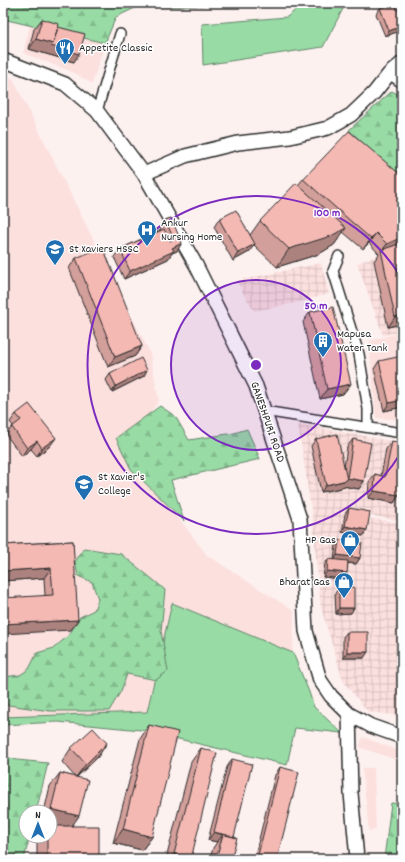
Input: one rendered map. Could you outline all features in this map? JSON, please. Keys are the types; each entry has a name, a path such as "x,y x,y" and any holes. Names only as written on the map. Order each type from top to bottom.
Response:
{"street":[{"path":"97,111 120,34"},
{"name":"GANESHPURI ROAD","path":"3,60 65,84 97,111 144,174 196,265 256,386 300,519 306,631 320,680 331,696 348,714 371,726 402,737"},
{"path":"144,174 185,156 238,143 290,137 328,128 351,116 374,93 389,74 402,63"},
{"path":"389,74 402,83"},
{"path":"339,256 333,271 359,354 368,409 368,427"},
{"path":"264,411 402,433"},
{"path":"348,714 351,793 358,859"}],"shaded area":[{"path":"30,25 105,43 92,84 75,73 23,53"},
{"name":"St Xavier's College","path":"3,72 13,79 150,353 159,401 124,447 207,555 294,611 293,653 172,604 147,712 3,717"},
{"path":"402,247 402,332 383,335 357,263"},
{"path":"321,263 329,294 291,304 254,311 236,281"},
{"path":"402,332 402,420 376,418 369,341"},
{"path":"298,424 402,443 402,521 368,515 368,518 402,523 402,716 368,712 343,681 321,608 312,515"},
{"path":"363,737 402,752 402,762 359,747"},
{"path":"362,768 374,768 376,830 369,831"}],"green space":[{"path":"3,3 278,3 272,7 228,5 137,7 116,17 105,43 3,19"},
{"path":"303,3 337,3 345,5 323,47 203,65 202,24 287,17"},
{"path":"392,91 402,97 402,179 349,130"},
{"path":"160,406 175,416 189,440 234,433 247,429 260,459 171,480 184,521 131,469 116,438"},
{"path":"84,548 121,554 165,590 161,631 168,671 156,680 127,674 121,691 109,711 50,711 8,705 3,706 3,677 20,675 29,669 37,653 54,648 69,635 80,617 94,610 98,599 92,582 78,576 75,562"},
{"path":"172,603 293,653 314,707 342,733 295,728 287,765 141,730 58,722 3,725 3,717 147,712"},
{"path":"3,756 17,760 48,763 38,804 18,804 18,844 28,844 24,859 3,859"},
{"path":"391,803 402,804 402,859 384,859"}],"building":[{"path":"395,3 402,21 402,26 389,31 380,8"},
{"path":"42,19 59,24 53,44 36,39"},
{"path":"58,27 85,34 79,54 51,46"},
{"path":"349,131 402,176 402,237 387,244 376,233 371,239 303,179"},
{"path":"296,183 346,228 331,236 289,249 260,221"},
{"path":"236,210 255,244 238,253 219,219"},
{"path":"171,218 182,243 172,248 174,251 130,271 120,249 164,229 170,241 174,239 165,220"},
{"path":"402,243 402,315 395,317 381,250"},
{"path":"103,247 142,346 115,357 76,258"},
{"path":"333,307 351,384 327,389 310,312"},
{"path":"402,356 402,400 389,403 379,361"},
{"path":"141,358 147,370 116,386 110,374"},
{"path":"29,404 56,438 42,448 37,441 27,448 12,427 21,420 16,414"},
{"path":"337,434 347,480 326,485 316,439"},
{"path":"353,439 371,443 364,481 347,478"},
{"path":"392,441 402,443 402,480 399,495 374,491 375,474 385,477"},
{"path":"349,508 370,512 367,530 345,526"},
{"path":"339,540 362,543 360,558 337,555"},
{"path":"73,541 78,620 3,624 3,598 53,595 51,568 3,571 3,545"},
{"path":"328,559 348,561 347,573 327,571"},
{"path":"354,587 354,608 339,608 339,588"},
{"path":"347,632 368,632 368,652 347,652"},
{"path":"149,725 178,732 152,837 123,829"},
{"path":"93,728 107,743 86,764 71,748"},
{"path":"201,748 217,753 191,859 174,854"},
{"path":"232,759 252,764 234,837 214,832"},
{"path":"280,767 299,772 277,859 257,859"},
{"path":"60,773 88,780 79,816 58,811 58,804 52,804"},
{"path":"58,826 99,826 99,858 47,858 47,844 58,844"},
{"path":"223,834 237,838 231,859 216,859"}],"place":[{"name":"Appetite Classic","path":"65,65"},
{"name":"Ankur Nursing Home","path":"147,247"},
{"name":"St Xaviers HSSC","path":"55,266"},
{"name":"Mapusa Water Tank","path":"323,358"},
{"name":"St Xavier's College","path":"84,501"},
{"name":"HP Gas","path":"350,557"},
{"name":"Bharat Gas","path":"344,599"}]}
